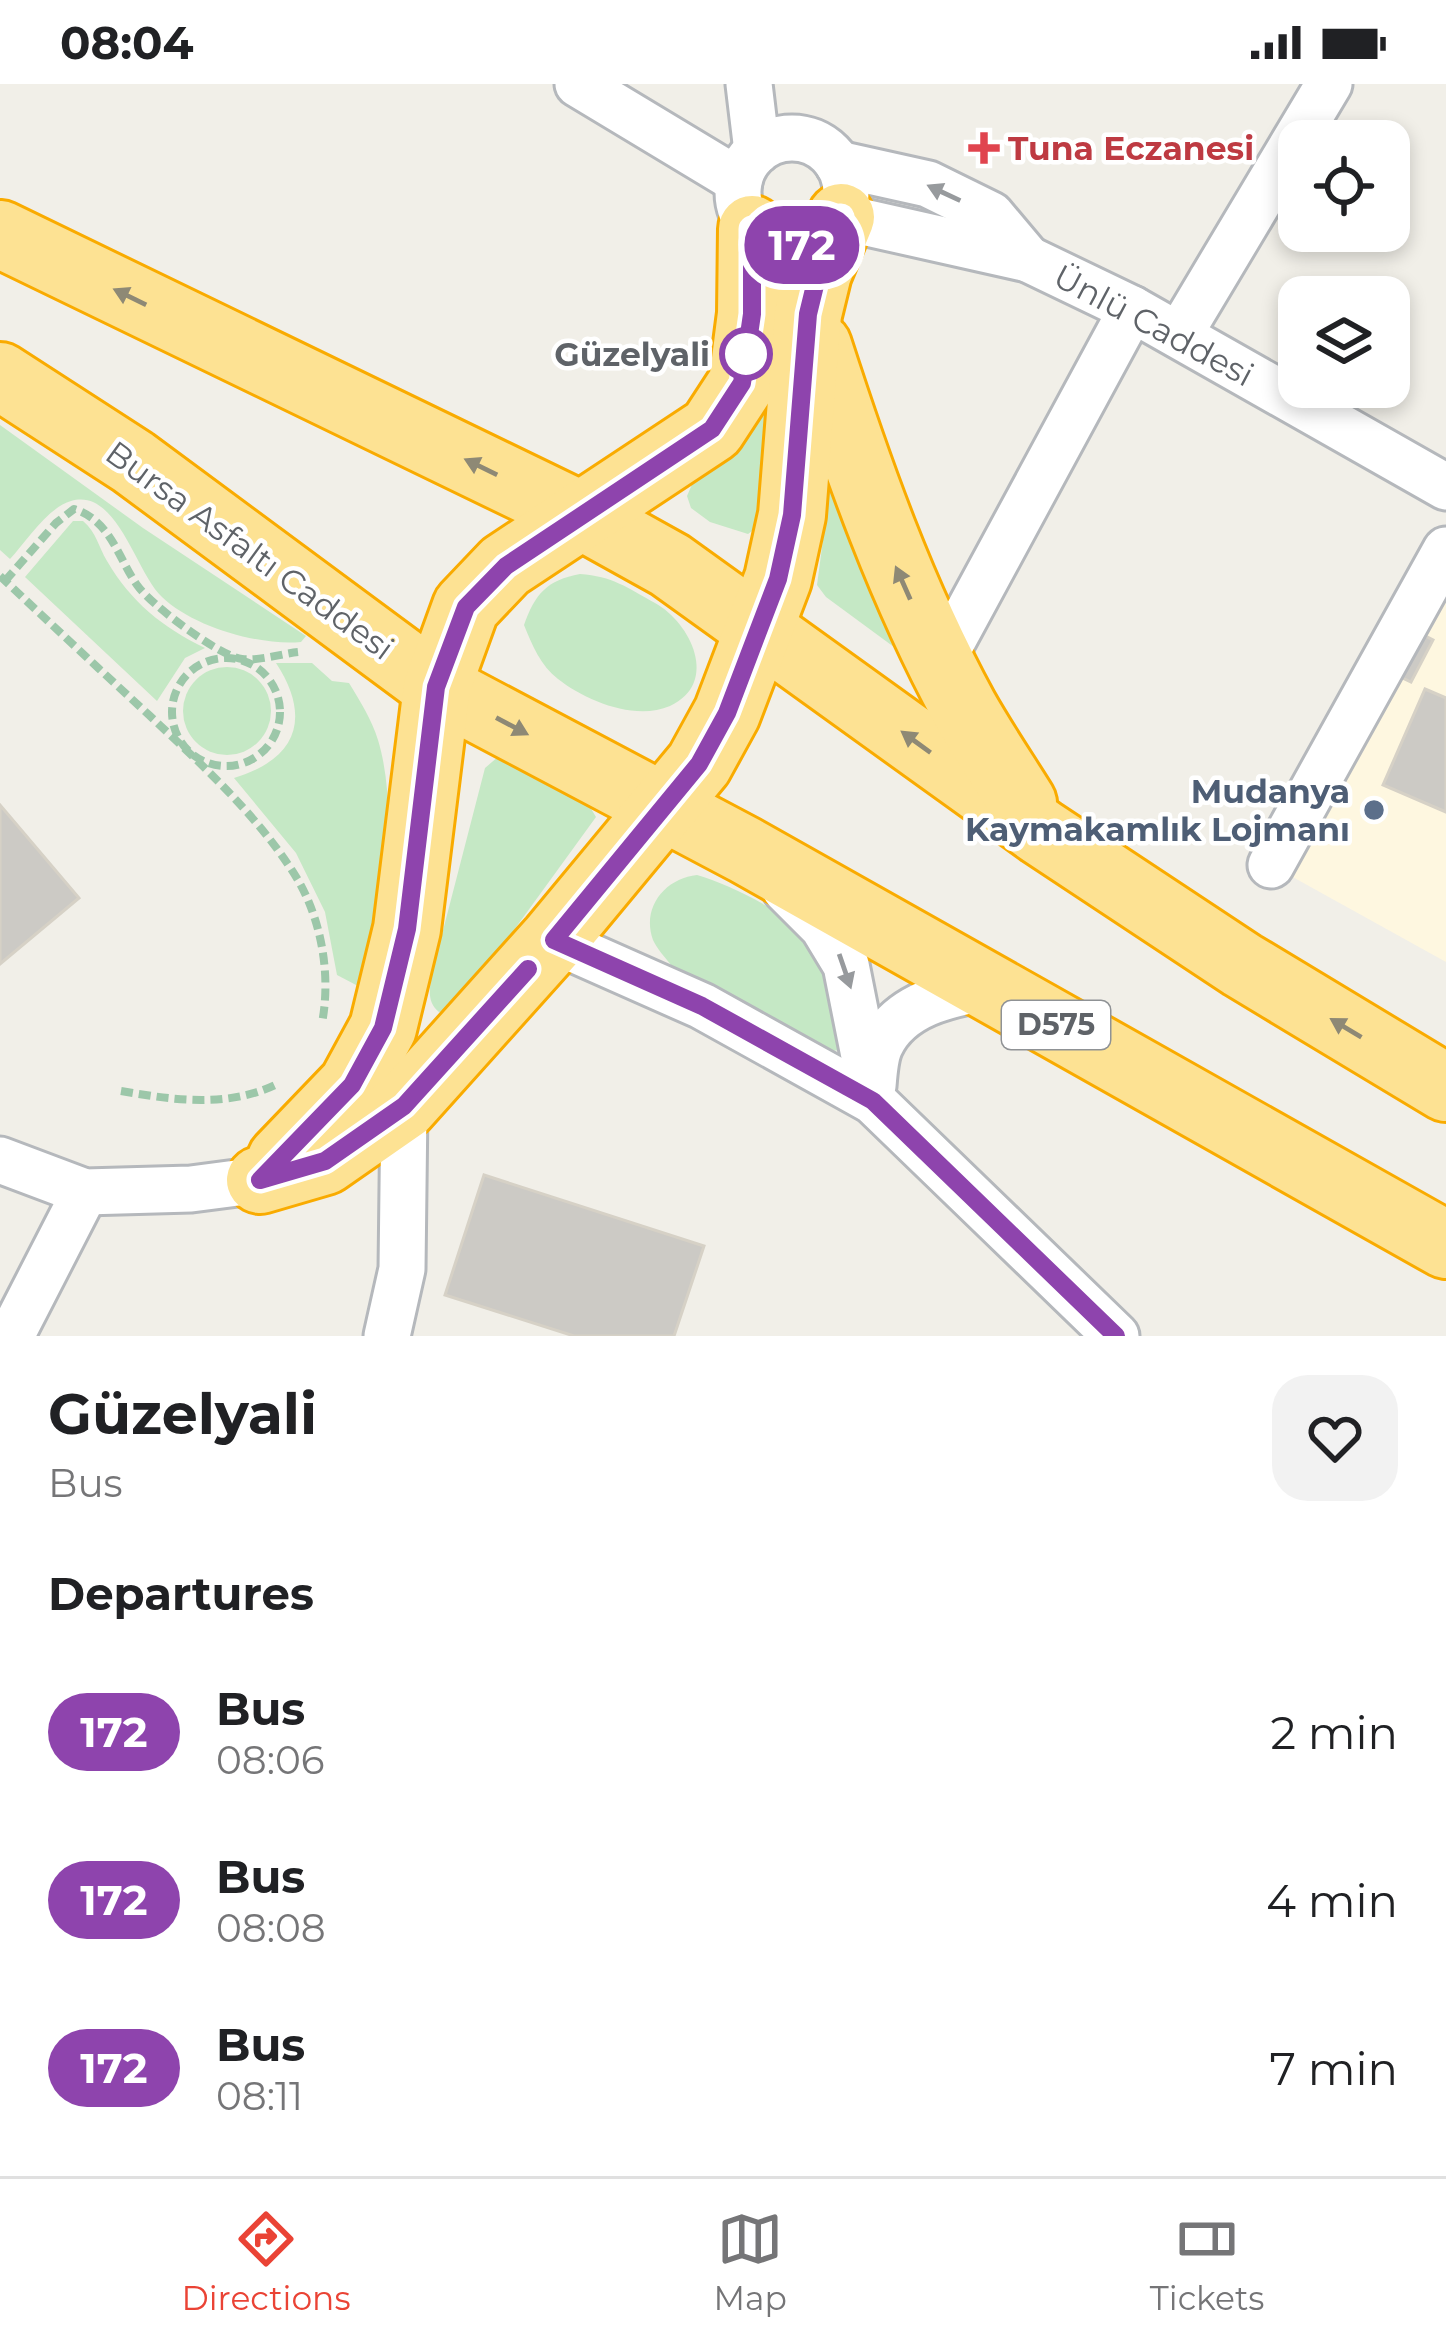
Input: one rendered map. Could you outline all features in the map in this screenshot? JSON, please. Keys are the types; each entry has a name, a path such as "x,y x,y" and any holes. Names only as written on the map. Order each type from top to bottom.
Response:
{"highway":[{"path":"260,1180 352,1085 383,1028 407,929 436,687 466,607 506,566 712,429 742,383 752,314 749,187"},
{"path":"260,1180 325,1161 404,1106 554,940 699,764 727,713 778,579 792,515 808,314 839,190"},
{"path":"0,234 580,515 670,565 1041,832 1241,964 1446,1088"},
{"path":"808,314 858,471 904,586 965,711 1041,832"},
{"name":"Bursa Asfaltı Caddesi","path":"0,376 133,462 436,687 745,850 1446,1245"},
{"path":"1106,1053 1174,1134 1398,1262 1446,1277"}],"street":[{"path":"578,84 749,187"},
{"path":"749,84 749,187 782,246 817,241 839,190 810,141 791,138 773,142 749,187"},
{"path":"1179,335 1329,84"},
{"name":"Ünlü Caddesi","path":"839,190 1028,259 1132,309 1446,487"},
{"path":"940,662 1132,309"},
{"path":"1271,865 1446,550"},
{"path":"745,850 824,927 846,965 873,1101"},
{"path":"554,940 702,1006 873,1101 1116,1336"},
{"path":"873,1101 880,1045 904,1018 938,996 989,987"},
{"path":"387,1336 402,1269 404,1106"},
{"path":"0,1160 85,1192 191,1190 260,1180"},
{"path":"11,1336 85,1192"}],"path":[{"path":"311,651 240,659 205,662 178,686 172,720 188,751 203,762 220,766 255,758 269,746 281,712 270,679 240,659 175,622 139,587 109,534 91,515 74,509 3,578 188,751 272,842 300,883 319,931 327,994 321,1029"},
{"path":"121,1091 171,1100 246,1098 291,1078"}],"shaded area":[{"name":"Mudanya Kaymakamlık Lojmanı","path":"1446,550 1446,962 1271,865"}],"green space":[{"path":"785,262 794,268 760,525 748,534 710,522 691,508 687,496 693,482 719,460 767,371"},
{"path":"0,425 143,528 306,636 301,642 247,637 175,608 153,585 113,519 87,500 71,501 54,511 10,559 0,550"},
{"path":"824,469 913,661 826,597 817,585 826,517"},
{"path":"73,521 88,526 116,576 137,601 161,622 205,648 185,658 157,701 25,577"},
{"path":"580,574 628,588 680,624 695,653 697,669 685,696 656,710 627,710 582,695 547,668 524,625 544,590"},
{"path":"276,663 312,663 332,681 349,683 378,740 388,798 386,864 376,930 358,986 337,975 325,912 296,853 234,778 272,760 292,734 293,702"},
{"path":"227,667 244,670 258,680 268,694 268,728 258,742 244,752 227,755 210,752 196,742 186,728 183,711 186,694 196,680 210,670"},
{"path":"499,756 590,807 596,817 474,985 453,1009 439,1012 431,999 432,973 485,768"},
{"path":"697,875 776,912 811,941 831,974 842,1050 828,1051 671,965 653,940 650,916 666,888"}],"building":[{"path":"1404,625 1433,640 1411,682 1382,668"},
{"name":"Mudanya Kaymakamlık Lojmanı","path":"1425,689 1446,698 1446,812 1383,785"},
{"path":"0,805 79,898 0,964"},
{"path":"484,1175 704,1246 674,1336 574,1336 445,1295"}],"bus line":[{"name":"172","path":"528,969 404,1106 371,1132 325,1161 260,1180 352,1085 383,1028 407,929 436,687 466,607 506,566 712,429 742,383 752,314 752,229 782,246 800,246 817,241 841,217 818,273 808,314 792,515 778,579 727,713 699,764 554,940 702,1006 873,1101 1116,1336"}],"place":[{"name":"Tuna Eczanesi","path":"984,148"},
{"name":"Güzelyali","path":"746,354"},
{"name":"Mudanya Kaymakamlık Lojmanı","path":"1374,810"}]}
